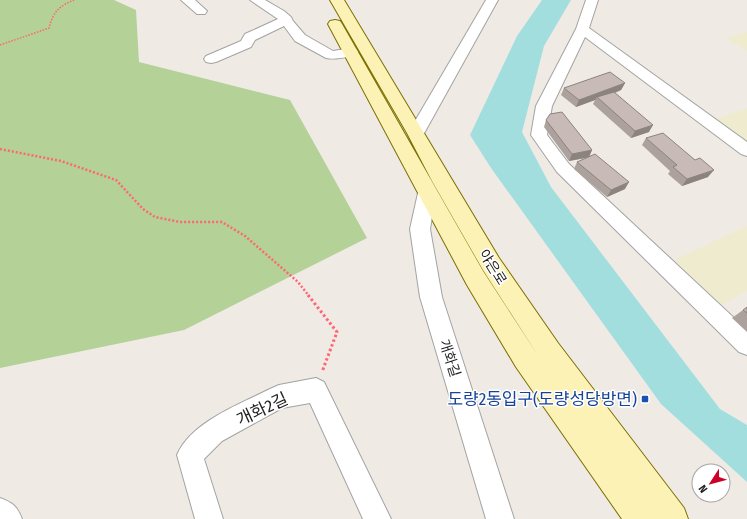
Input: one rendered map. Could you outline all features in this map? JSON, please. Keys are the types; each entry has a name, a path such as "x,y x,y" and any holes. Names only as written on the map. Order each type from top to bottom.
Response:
{"street":[{"path":"187,0 201,11"},
{"path":"256,0 280,14 287,20 300,38 331,55 351,52"},
{"name":"야은로","path":"322,0 475,278 525,359 640,519"},
{"name":"야은로","path":"337,0 416,133 442,181 491,264 549,351 673,519"},
{"path":"416,133 492,0"},
{"path":"592,0 582,29 544,106 539,135 563,168 747,345"},
{"path":"211,59 246,44 250,37 287,20"},
{"path":"582,29 747,150"},
{"name":"개화길","path":"427,193 420,229 431,297 500,519"},
{"path":"316,390 377,519"},
{"name":"개화2길","path":"209,519 190,455 213,432 279,397 316,390"},
{"path":"0,512 8,519"}],"path":[{"path":"0,45 49,28 51,18 58,6 74,0"},
{"path":"0,149 61,161 116,180 143,209 155,216 180,222 222,222 245,236 298,282 337,332 316,390"}],"shaded area":[{"path":"747,32 747,51 726,38"},
{"path":"747,108 747,144 714,119"},
{"path":"747,226 747,291 721,305 674,260"}],"green space":[{"path":"0,0 114,0 136,10 139,62 290,100 367,238 184,330 0,368"}],"water":[{"path":"542,0 571,0 544,46 522,132 551,187 720,409 747,425 747,482 731,467 731,463 726,463 661,404 491,168 470,135 517,36"}],"building":[{"path":"610,72 625,83 579,100 564,88"},
{"path":"614,92 653,125 635,131 597,97"},
{"path":"562,112 592,150 572,154 546,120 550,114"},
{"path":"663,133 695,160 700,158 714,170 687,179 673,167 677,165 646,138"},
{"path":"595,154 629,182 611,190 577,162"},
{"path":"747,307 747,313 743,310"}],"place":[{"name":"도량2동입구(도량성당방면)","path":"645,399"}]}
